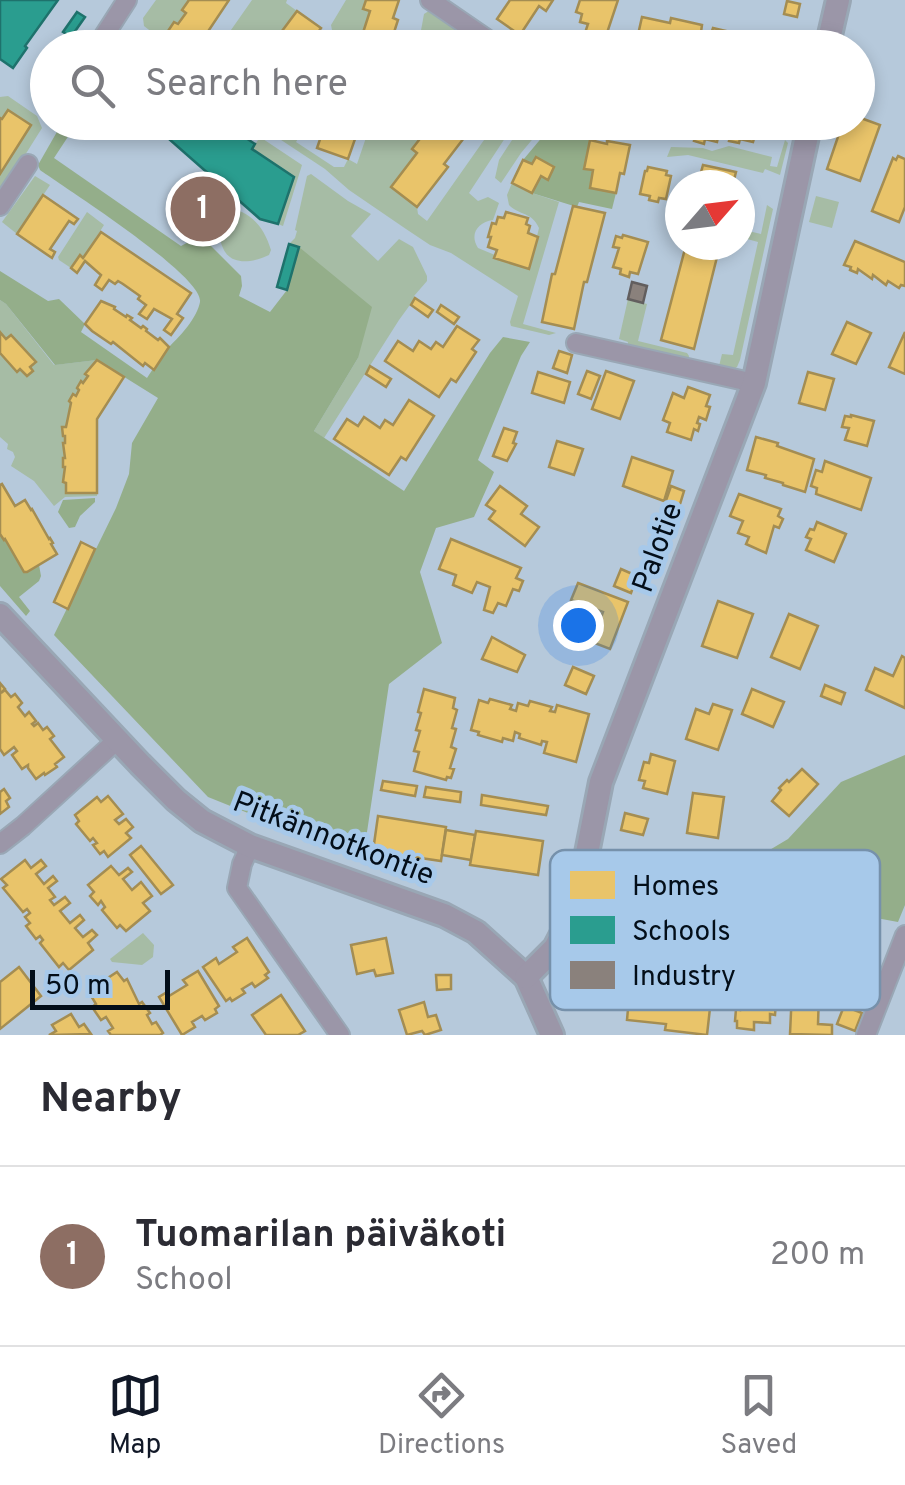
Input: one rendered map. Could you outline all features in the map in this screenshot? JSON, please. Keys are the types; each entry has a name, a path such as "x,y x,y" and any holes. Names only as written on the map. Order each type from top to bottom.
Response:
{"street":[{"path":"107,30 127,0"},
{"path":"430,0 474,30"},
{"path":"831,30 838,0"},
{"name":"Palotie","path":"585,850 600,782 754,383 806,140"},
{"path":"0,206 28,164"},
{"path":"576,343 754,383"},
{"name":"Pitkännotkontie","path":"0,615 117,740 202,821 250,846 444,915 476,932 526,977 552,1035"},
{"path":"0,844 117,740"},
{"path":"250,846 237,888 340,1035"},
{"path":"880,999 905,934"},
{"name":"Palotie","path":"526,977 550,953"},
{"path":"866,1035 876,1010"}],"green space":[{"path":"156,0 189,0 182,10 186,13 171,30 149,30 143,18"},
{"path":"252,0 287,0 297,11 284,30 231,30"},
{"path":"346,0 366,0 363,9 370,11 364,30 332,30 331,25"},
{"path":"432,9 462,28 421,30 424,14"},
{"path":"8,96 30,111 30,124 9,110 0,118 0,97"},
{"path":"30,127 30,140 34,140 0,195 0,174"},
{"path":"52,140 66,140 54,158 181,246 194,239 205,240 241,276 239,296 270,312 287,290 299,247 372,307 358,358 314,431 404,491 503,337 530,342 478,460 494,472 474,517 436,528 420,572 442,643 389,684 363,859 208,797 54,635 116,508 129,474 132,443 158,398 97,360 55,365 0,300 0,271 48,301 59,299 85,324 81,332 147,378 192,320 200,302 195,290 158,254 38,165"},
{"path":"258,140 264,140 302,165 283,226 278,224 294,177 252,149"},
{"path":"281,140 297,140 334,167 344,167 348,159 357,164 365,140 420,140 413,149 417,153 391,187 417,207 418,214 427,221 484,140 504,140 469,193 478,201 488,197 499,203 493,220 479,226 474,238 478,248 495,255 495,259 529,269 539,228 509,205 507,195 512,183 559,202 523,324 556,333 549,335 511,326 518,296 451,253 430,245"},
{"path":"512,140 532,140 501,183 495,178 499,160"},
{"path":"540,140 590,140 585,169 593,170 590,187 616,193 612,209 579,202 577,207 532,193 541,176 548,179 554,167 536,157 532,164 523,160"},
{"path":"785,140 788,143 780,175 688,155 667,157 671,147 712,151 729,146 772,157 770,166 777,167"},
{"path":"311,174 371,214 351,236 378,261 399,239 413,247 427,276 324,438 314,431 358,358 299,248 289,244 295,238 307,176"},
{"path":"35,176 50,185 17,234 2,222"},
{"path":"816,196 839,202 832,228 809,222"},
{"path":"190,204 229,208 250,217 265,236 269,255 250,261 231,258 218,231 188,230 179,223 180,207"},
{"path":"767,205 773,209 740,360 731,371 715,367 719,366 722,354 733,355 755,260 755,233 761,234"},
{"path":"87,212 104,225 83,258 79,256 71,268 58,257"},
{"path":"628,299 647,304 638,341 687,353 688,362 627,349 628,342 619,339"},
{"path":"0,300 54,365 97,360 69,401 66,427 62,428 66,473 63,482 97,496 65,497 54,506 34,481 11,466 15,457 0,437"},
{"path":"95,498 75,527 69,528 58,512 63,500"},
{"path":"0,534 24,571 39,565 39,581 19,597 30,611 26,616 0,586"},
{"path":"905,755 905,905 898,922 880,919 880,850 769,850 788,839 841,782"},
{"path":"143,933 154,945 153,957 142,965 112,962 110,959"}],"building: Homes":[{"path":"189,0 229,0 209,30 169,30 186,13 182,10"},
{"path":"366,0 399,0 393,18 398,20 395,30 364,30 370,11 363,9"},
{"path":"510,0 553,0 546,11 539,6 523,30 513,30 497,19"},
{"path":"580,0 618,0 608,30 586,30 588,24 580,22 582,14 576,12"},
{"path":"787,1 800,4 797,17 784,14"},
{"path":"297,11 321,28 320,30 283,30"},
{"path":"642,17 702,25 701,30 639,30"},
{"path":"8,110 30,127 0,174 0,118"},
{"path":"320,140 355,140 348,159 317,148"},
{"path":"419,140 462,140 444,164 448,167 417,207 391,187 417,153 412,149"},
{"path":"590,140 630,145 616,193 590,188 593,170 584,169"},
{"path":"837,140 875,140 860,181 827,169"},
{"path":"536,157 554,167 548,180 541,176 532,193 512,183 523,160 532,164"},
{"path":"893,158 905,159 905,207 899,222 872,211"},
{"path":"648,167 665,171 665,199 659,198 658,202 640,194"},
{"path":"43,195 78,219 74,224 69,221 50,249 55,252 52,258 17,234"},
{"path":"573,206 605,213 574,329 542,322"},
{"path":"506,212 528,218 528,233 538,237 529,269 494,258 497,250 488,247 492,223 496,224 498,217 504,218"},
{"path":"101,232 191,293 177,314 183,318 171,335 164,330 172,319 154,309 147,319 139,314 146,305 123,284 109,280 102,290 95,285 101,275 85,261 77,273 71,268"},
{"path":"616,236 648,242 638,274 630,272 629,277 613,267 619,248 613,247"},
{"path":"855,241 905,262 905,286 899,288 888,281 886,285 873,275 872,279 844,265"},
{"path":"682,260 716,260 694,349 661,340"},
{"path":"415,298 433,310 428,317 411,305"},
{"path":"101,301 132,318 169,347 154,370 85,324"},
{"path":"441,305 459,317 454,324 437,312"},
{"path":"847,322 871,333 856,364 832,354"},
{"path":"457,326 479,340 472,349 476,352 456,382 451,379 439,397 385,361 398,341 413,351 419,341 431,349 436,342 443,347"},
{"path":"0,332 6,339 11,335 36,362 27,376 20,369 17,372 0,353"},
{"path":"905,332 905,374 889,367"},
{"path":"559,351 572,355 567,373 553,368"},
{"path":"97,360 124,377 97,419 97,493 66,493 62,427 66,427 69,401"},
{"path":"370,366 391,379 386,387 366,374"},
{"path":"587,371 600,376 591,399 578,394"},
{"path":"606,371 634,381 620,419 592,409"},
{"path":"538,372 570,382 564,403 532,393"},
{"path":"808,372 834,379 825,410 799,403"},
{"path":"688,387 710,395 706,420 699,417 698,431 694,429 691,440 667,432 670,423 663,420 673,393 684,398"},
{"path":"409,400 434,416 406,460 401,457 389,475 334,439 347,419 358,426 364,417 380,428 385,420 393,425"},
{"path":"845,416 874,421 867,446 845,440 849,428 842,427"},
{"path":"504,428 517,432 507,461 493,456"},
{"path":"756,437 814,459 805,492 747,470"},
{"path":"557,441 583,449 574,475 549,467"},
{"path":"632,457 673,471 664,501 623,486"},
{"path":"825,461 871,478 861,510 816,494 817,488 811,486 816,470 822,472"},
{"path":"2,484 15,506 25,500 57,554 27,572 0,534"},
{"path":"500,486 527,506 521,514 539,527 525,546 489,519 495,511 486,505"},
{"path":"671,486 684,491 677,514 663,509"},
{"path":"739,494 781,509 778,516 783,519 779,528 774,526 766,553 746,544 749,537 738,533 743,521 730,516"},
{"path":"817,522 846,534 834,562 806,550 811,539 806,537"},
{"path":"451,539 521,568 516,578 523,581 519,591 513,589 506,606 498,603 493,613 484,610 490,587 477,582 472,593 453,585 456,575 439,569"},
{"path":"81,542 95,549 68,609 54,602"},
{"path":"621,569 637,576 631,593 614,586"},
{"path":"578,583 628,602 610,649 592,642 603,612 571,600"},
{"path":"718,601 753,614 737,658 702,646"},
{"path":"789,614 818,626 800,669 771,657"},
{"path":"492,637 525,655 517,672 482,659"},
{"path":"902,656 905,708 866,690 875,668 893,676"},
{"path":"573,667 594,676 586,694 565,685"},
{"path":"0,683 5,689 1,693 5,690 11,697 15,694 25,716 29,712 36,721 34,726 38,723 43,730 47,727 54,736 50,739 64,757 55,764 57,767 36,779 28,765 22,769 12,755 17,751 14,747 4,755 0,749"},
{"path":"825,685 845,693 841,704 821,696"},
{"path":"424,689 455,698 453,708 457,710 452,728 456,729 451,747 456,749 450,768 454,769 446,780 414,771 419,752 414,751 420,731 416,730 421,713 418,712"},
{"path":"752,689 784,702 773,727 742,714"},
{"path":"490,699 512,705 510,709 516,711 518,703 528,706 530,701 552,707 550,711 555,712 557,705 589,714 576,762 544,753 547,742 542,741 541,745 519,738 520,734 515,732 513,741 503,738 502,742 471,730 479,700 488,703"},
{"path":"713,704 732,710 718,750 686,739 696,709 709,714"},
{"path":"651,754 675,761 667,794 643,788 645,781 639,780 644,762 649,763"},
{"path":"802,769 818,784 789,816 772,801 779,788"},
{"path":"383,781 417,786 415,796 381,790"},
{"path":"426,787 461,792 460,802 424,797"},
{"path":"4,789 10,798 6,801 9,807 0,814 0,792"},
{"path":"693,793 724,797 718,838 687,833"},
{"path":"482,795 548,806 546,815 481,805"},
{"path":"108,796 123,814 115,820 119,824 126,819 133,827 126,833 131,838 108,857 104,851 100,854 93,838 90,841 76,824 79,821 75,815 97,797 101,802"},
{"path":"625,813 648,819 643,835 621,830"},
{"path":"378,816 446,827 441,861 373,851"},
{"path":"446,830 475,835 471,860 442,855"},
{"path":"476,831 543,841 538,875 470,865"},
{"path":"141,846 173,885 161,894 130,855"},
{"path":"25,860 31,868 41,860 46,866 36,874 44,884 53,876 57,881 48,888 55,897 50,900 54,905 65,897 70,903 60,911 70,923 80,915 84,920 75,928 83,937 92,930 97,935 88,943 93,950 69,970 63,963 59,967 40,943 40,936 36,939 26,926 30,923 25,917 30,913 27,909 23,912 3,888 7,885 1,879"},
{"path":"111,866 119,875 128,868 132,872 123,879 132,890 141,882 152,896 143,903 150,911 126,931 120,925 117,928 102,910 105,907 101,901 98,905 90,896 94,892 88,885"},
{"path":"247,938 269,972 265,975 268,978 255,987 252,983 242,989 245,993 226,1001 203,967 216,958 219,964 237,952 233,947"},
{"path":"386,938 393,973 376,976 374,970 357,974 351,945"},
{"path":"19,967 41,996 0,1029 0,982"},
{"path":"198,971 219,1006 215,1009 217,1013 192,1022 195,1027 182,1035 159,997 167,992 169,996 187,985 183,980"},
{"path":"117,972 124,981 127,979 139,1004 142,1002 150,1013 147,1015 152,1024 156,1022 163,1033 111,1035 108,1031 113,1028 92,1007 96,1004 88,991"},
{"path":"436,975 451,975 451,989 437,990"},
{"path":"281,995 305,1031 298,1035 266,1035 252,1015"},
{"path":"424,1002 428,1017 436,1015 441,1030 407,1035 399,1010"},
{"path":"628,1010 710,1010 707,1035 665,1030 666,1024 627,1020"},
{"path":"736,1010 775,1010 775,1015 770,1014 770,1023 754,1022 754,1030 737,1028"},
{"path":"791,1010 818,1010 818,1024 832,1025 832,1035 790,1034"},
{"path":"842,1010 862,1013 855,1031 837,1024"},
{"path":"71,1014 79,1027 84,1024 91,1034 49,1035 56,1031 52,1025"}],"building: Schools":[{"path":"0,0 58,0 36,30 30,30 27,48 13,68 0,59"},
{"path":"77,12 85,17 76,30 64,30"},
{"path":"170,140 249,140 255,144 252,149 294,177 278,224 260,219"},
{"path":"289,244 299,247 287,290 277,287"}],"building: Industry":[{"path":"632,282 647,286 643,303 628,299"}],"place":[{"name":"Tuomarilan päiväkoti","path":"203,209"}]}
